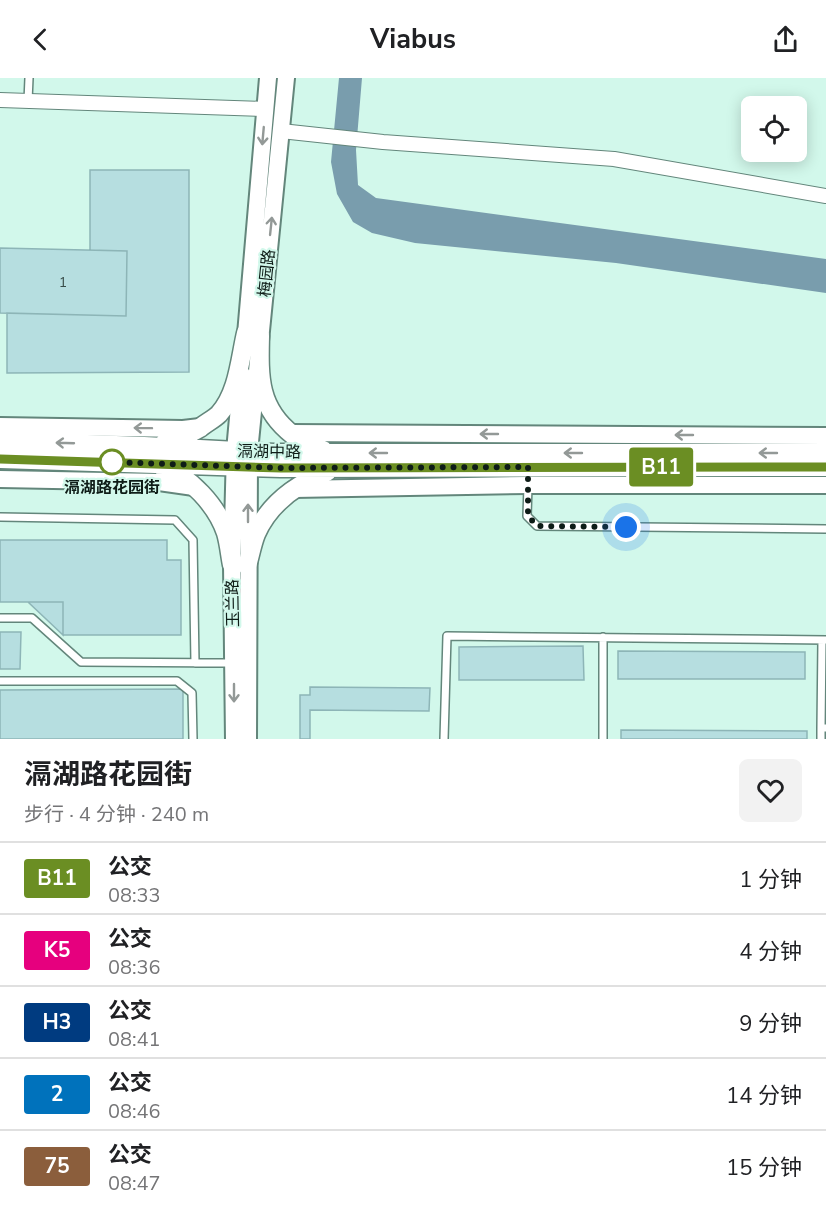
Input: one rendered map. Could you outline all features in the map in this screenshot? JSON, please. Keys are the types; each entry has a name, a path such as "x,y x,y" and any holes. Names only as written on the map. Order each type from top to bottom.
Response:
{"main road":[{"path":"144,446 178,440 218,415 229,399 253,335"},
{"path":"239,566 268,513 294,489 336,461 291,433 278,421 268,406 262,393 253,335"},
{"name":"滆湖中路","path":"0,441 144,446 242,459"},
{"name":"滆湖中路","path":"0,459 132,463 242,459 336,461 826,453"},
{"name":"滆湖中路","path":"336,461 528,476 826,467"},
{"path":"132,463 156,466 176,472 194,487 219,518 239,566"}],"street":[{"name":"梅园路","path":"242,459 253,335 268,78"},
{"name":"梅园路","path":"253,335 286,78"},
{"path":"0,100 265,109"},
{"path":"281,131 614,159 826,196"},
{"path":"0,426 183,429 201,427"},
{"path":"291,433 826,436"},
{"name":"玉兰路","path":"234,739 234,663 242,459"},
{"path":"294,489 528,476 826,484"},
{"path":"0,479 159,482 194,487"},
{"name":"玉兰路","path":"239,566 248,739"}],"lane":[{"path":"28,101 29,78"},
{"path":"528,476 528,516 537,526 826,529"},
{"path":"0,517 175,520 193,540 195,663"},
{"path":"0,618 32,618 81,662 234,663"},
{"path":"444,739 447,636 824,640 824,729 821,739"},
{"path":"603,638 603,739"},
{"path":"0,681 177,681 192,693 193,739"}],"water":[{"path":"339,78 362,78 356,150 358,185 376,198 826,259 826,293 616,263 415,243 372,233 353,222 337,194 331,162"}],"building":[{"path":"90,170 189,170 189,372 7,373 7,313 126,316 127,251 90,250"},
{"path":"0,248 127,251 126,316 0,313"},
{"path":"0,540 167,540 167,560 181,560 181,635 63,635 63,602 0,602"},
{"path":"28,602 63,602 63,635"},
{"path":"0,632 21,632 20,669 0,669"},
{"path":"583,646 584,680 459,680 459,647"},
{"path":"618,651 805,652 805,679 618,679"},
{"path":"310,687 430,688 429,711 310,710 310,739 300,739 300,695 310,695"},
{"path":"183,689 183,739 0,739 0,690"},
{"path":"621,730 807,731 807,739 621,739"}],"bus line":[{"name":"B11","path":"0,459 335,469 826,467"}],"place":[{"name":"滆湖路花园街","path":"112,462"}],"route":[{"path":"112,462 110,462 335,469 528,467 528,516 537,526 626,527"}]}
